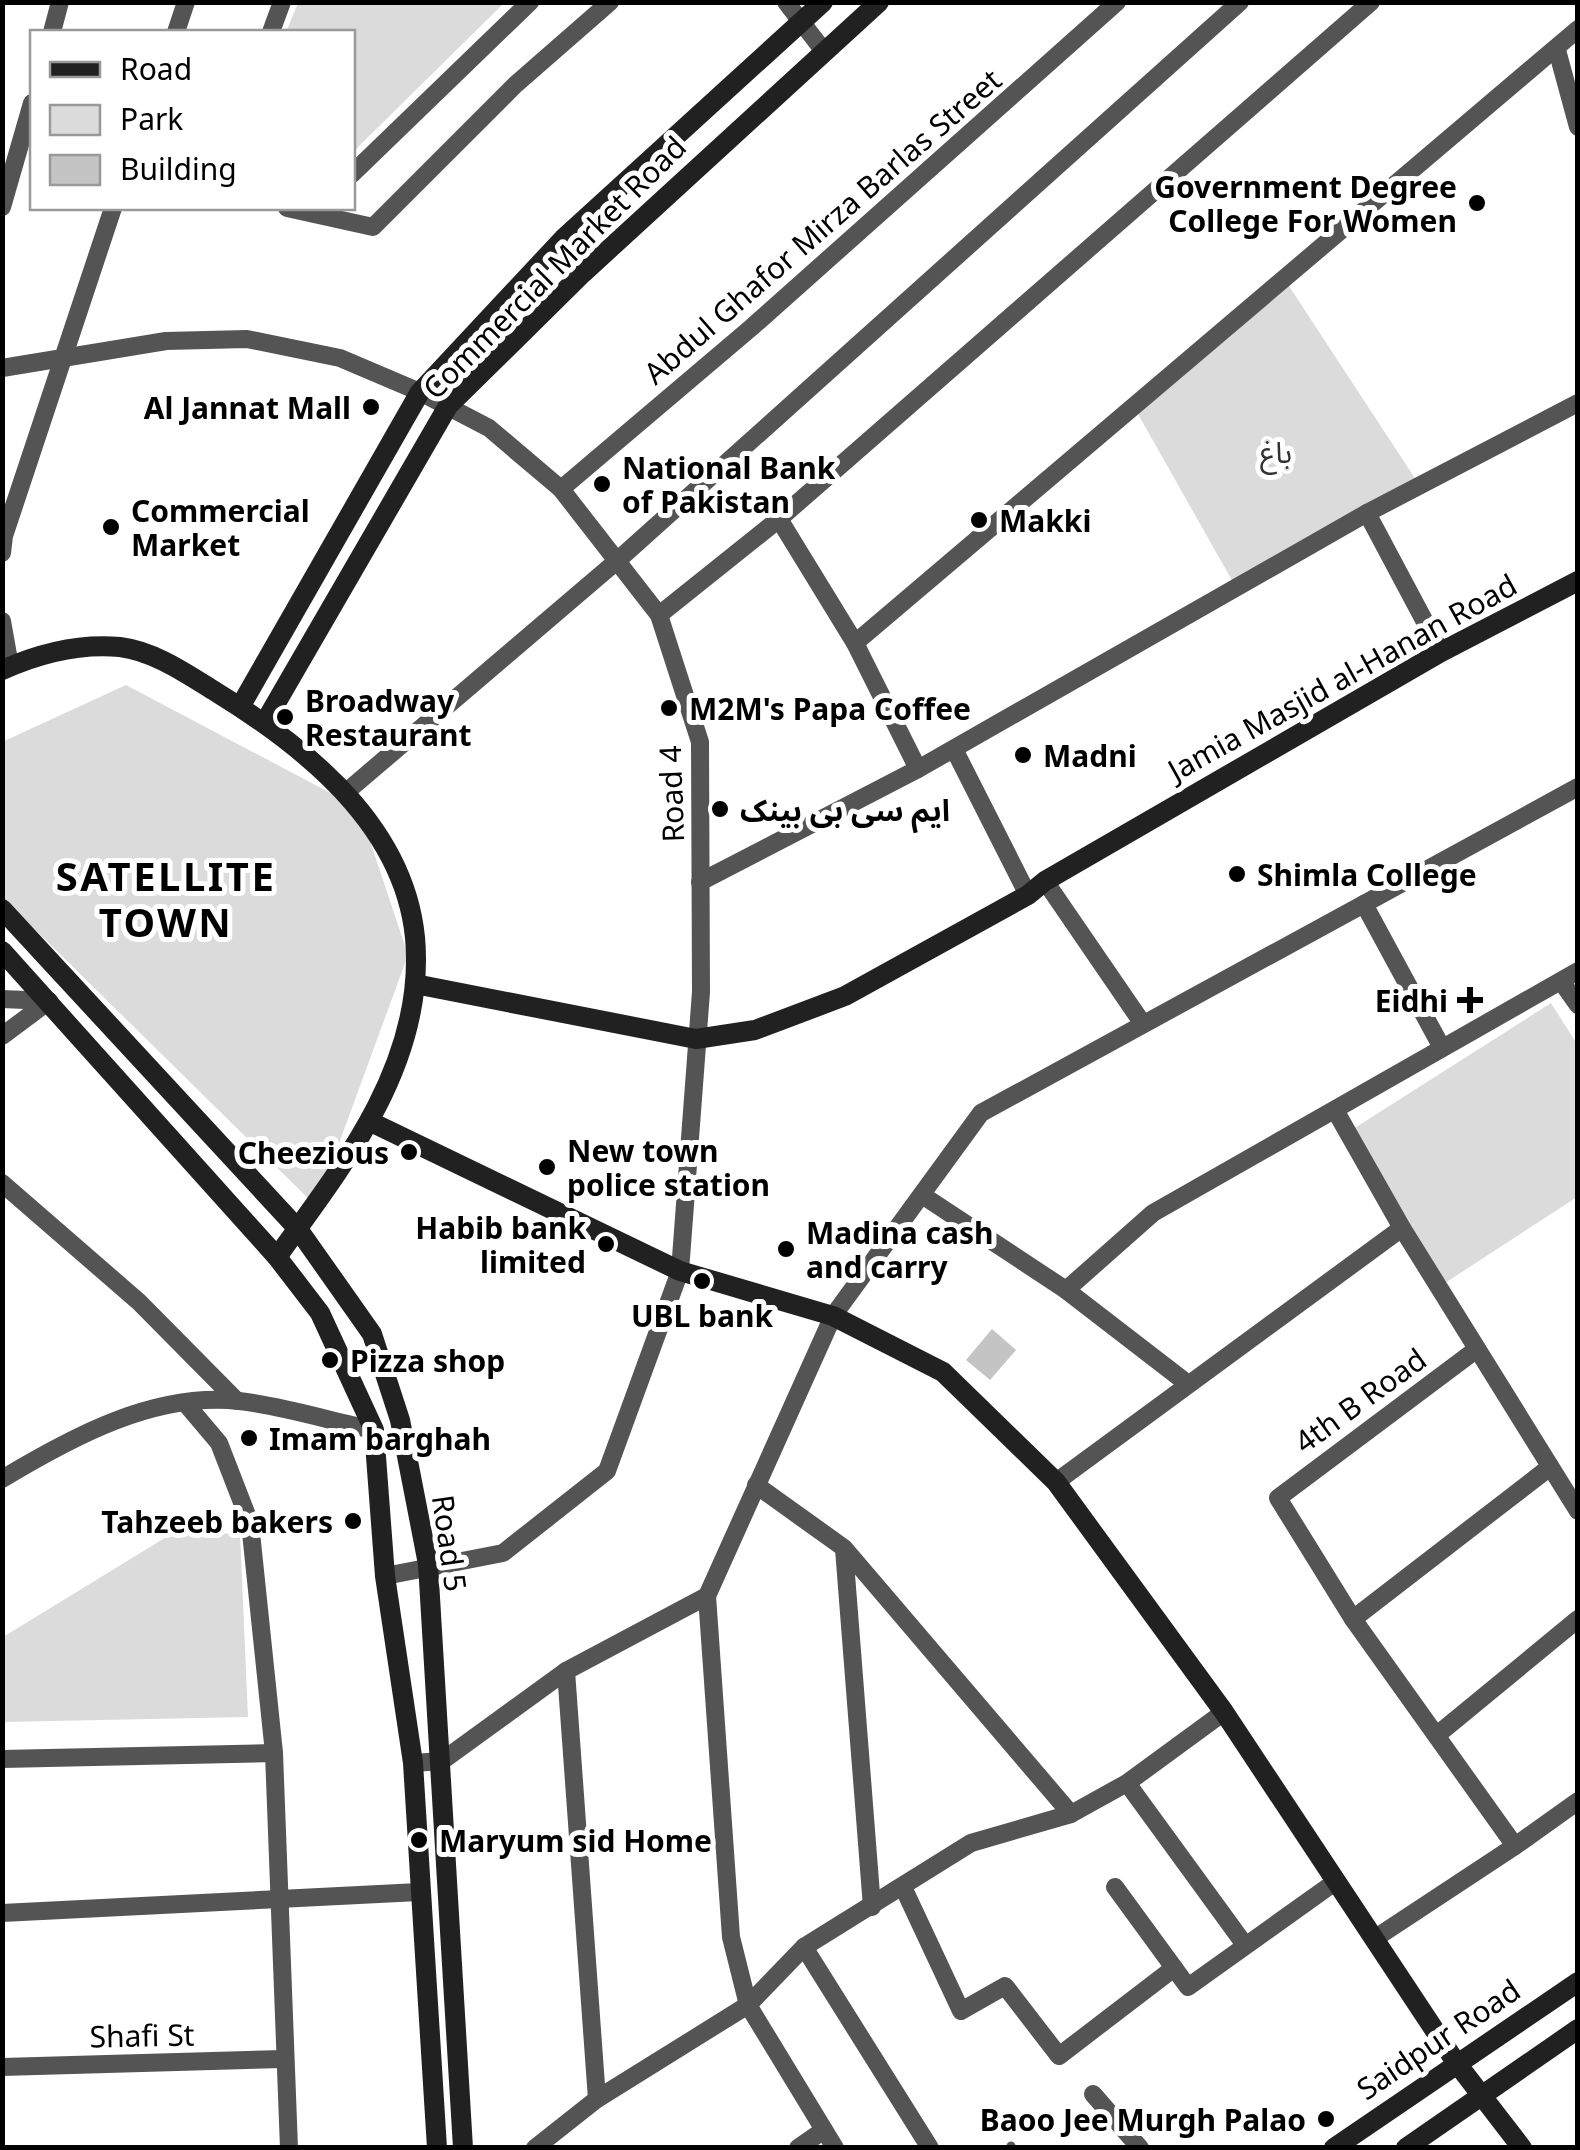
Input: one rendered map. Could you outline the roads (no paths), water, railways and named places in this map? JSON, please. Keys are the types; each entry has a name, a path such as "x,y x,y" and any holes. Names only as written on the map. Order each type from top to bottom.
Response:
{"main road":[{"name":"Commercial Market Road","path":"240,707 420,392 563,239 823,2"},
{"name":"Commercial Market Road","path":"265,722 448,406 823,50 879,2"},
{"name":"Jamia Masjid al-Hanan Road","path":"415,984 696,1040 755,1030 845,996 1441,652 1578,581"},
{"path":"6,668 47,650 122,648 173,665 265,722 311,758 345,794 396,866 413,914 415,984 411,1015 372,1122 277,1257"},
{"name":"Road 5","path":"2,909 298,1229 372,1334 400,1420 428,1564 463,2148"},
{"path":"2,951 277,1257 320,1313 374,1430 386,1576 413,1764 437,2148"},
{"path":"372,1122 680,1271 833,1316 943,1372 1056,1482 1224,1712 1455,2061 1522,2148"},
{"name":"Saidpur Road","path":"1334,2148 1455,2061 1578,1982"},
{"path":"1406,2148 1578,2029"}],"street":[{"path":"53,30 60,2"},
{"path":"177,30 186,2"},
{"path":"272,30 282,2"},
{"path":"355,171 530,2"},
{"path":"315,211 373,227 515,85 610,2"},
{"path":"786,2 823,50"},
{"name":"Abdul Ghafor Mirza Barlas Street","path":"561,489 752,328 1116,2"},
{"path":"345,794 618,560 1240,2"},
{"path":"659,615 779,519 1371,2"},
{"path":"855,643 1578,29"},
{"path":"1557,50 1578,126"},
{"path":"2,207 26,155 30,120"},
{"path":"2,552 4,536 112,210"},
{"name":"Road 4","path":"2,368 166,341 247,339 340,358 448,406 489,428 561,489 618,560 659,615 700,742 696,1040 680,1271 607,1471 502,1553 428,1564 386,1576"},
{"path":"700,882 918,769 1368,514 1578,402"},
{"path":"1368,514 1441,652"},
{"path":"779,519 855,643 918,769"},
{"path":"2,621 6,668"},
{"path":"954,749 1037,888 1143,1024"},
{"path":"835,2148 748,2005 731,1938 706,1596 833,1316 981,1114 1578,787"},
{"path":"1364,904 1441,1046"},
{"path":"1066,1290 1153,1212 1441,1046 1569,976 1578,1005"},
{"path":"2,999 49,1001"},
{"path":"2,1036 49,1001"},
{"path":"1335,1110 1402,1228 1578,1511"},
{"path":"2,1183 139,1302 238,1401"},
{"path":"922,1195 1066,1290 1188,1384"},
{"path":"1056,1482 1402,1228"},
{"name":"4th B Road","path":"1354,1619 1278,1498 1477,1349"},
{"path":"2,1479 67,1440 137,1413 186,1404 238,1401 374,1430"},
{"path":"186,1404 219,1443 250,1523 274,1753 289,2148"},
{"path":"1515,1846 1354,1619 1550,1467"},
{"path":"756,1486 844,1548 1070,1814"},
{"path":"844,1548 872,1907"},
{"path":"413,1764 442,1761 566,1671 706,1596"},
{"path":"1437,1734 1578,1619"},
{"path":"566,1671 597,2099"},
{"path":"535,2148 597,2099 748,2005 804,1947 972,1843 1070,1814 1127,1782 1224,1712"},
{"path":"2,1759 274,1753"},
{"path":"1127,1782 1245,1945"},
{"path":"1374,1940 1578,1801"},
{"path":"1115,1887 1188,1987 1335,1882"},
{"path":"902,1887 960,2012 1005,1986 1059,2056 1174,1968"},
{"path":"2,1912 282,1902 420,1892"},
{"path":"804,1947 930,2148"},
{"name":"Shafi St","path":"2,2067 284,2060"},
{"path":"1093,2094 1140,2148"},
{"path":"798,2148 824,2130"}],"place":[{"name":"Government Degree College For Women","path":"1477,203"},
{"name":"Al Jannat Mall","path":"371,407"},
{"name":"National Bank of Pakistan","path":"602,484"},
{"name":"Makki","path":"979,520"},
{"name":"Commercial Market","path":"111,527"},
{"name":"M2M's Papa Coffee","path":"669,708"},
{"name":"Broadway Restaurant","path":"285,717"},
{"name":"Madni","path":"1023,755"},
{"name":"ایم سی بی بینک","path":"720,809"},
{"name":"Shimla College","path":"1237,874"},
{"name":"Eidhi","path":"1470,1000"},
{"name":"Cheezious","path":"409,1152"},
{"name":"New town police station","path":"547,1167"},
{"name":"Habib bank limited","path":"606,1244"},
{"name":"Madina cash and carry","path":"786,1249"},
{"name":"UBL bank","path":"702,1281"},
{"name":"Pizza shop","path":"330,1360"},
{"name":"Imam barghah","path":"249,1438"},
{"name":"Tahzeeb bakers","path":"353,1521"},
{"name":"Maryum sid Home","path":"419,1840"},
{"name":"Baoo Jee Murgh Palao","path":"1326,2119"}],"district":[{"name":"SATELLITE TOWN","path":"166,898"}],"park label":[{"name":"باغ","path":"1276,451"}]}
